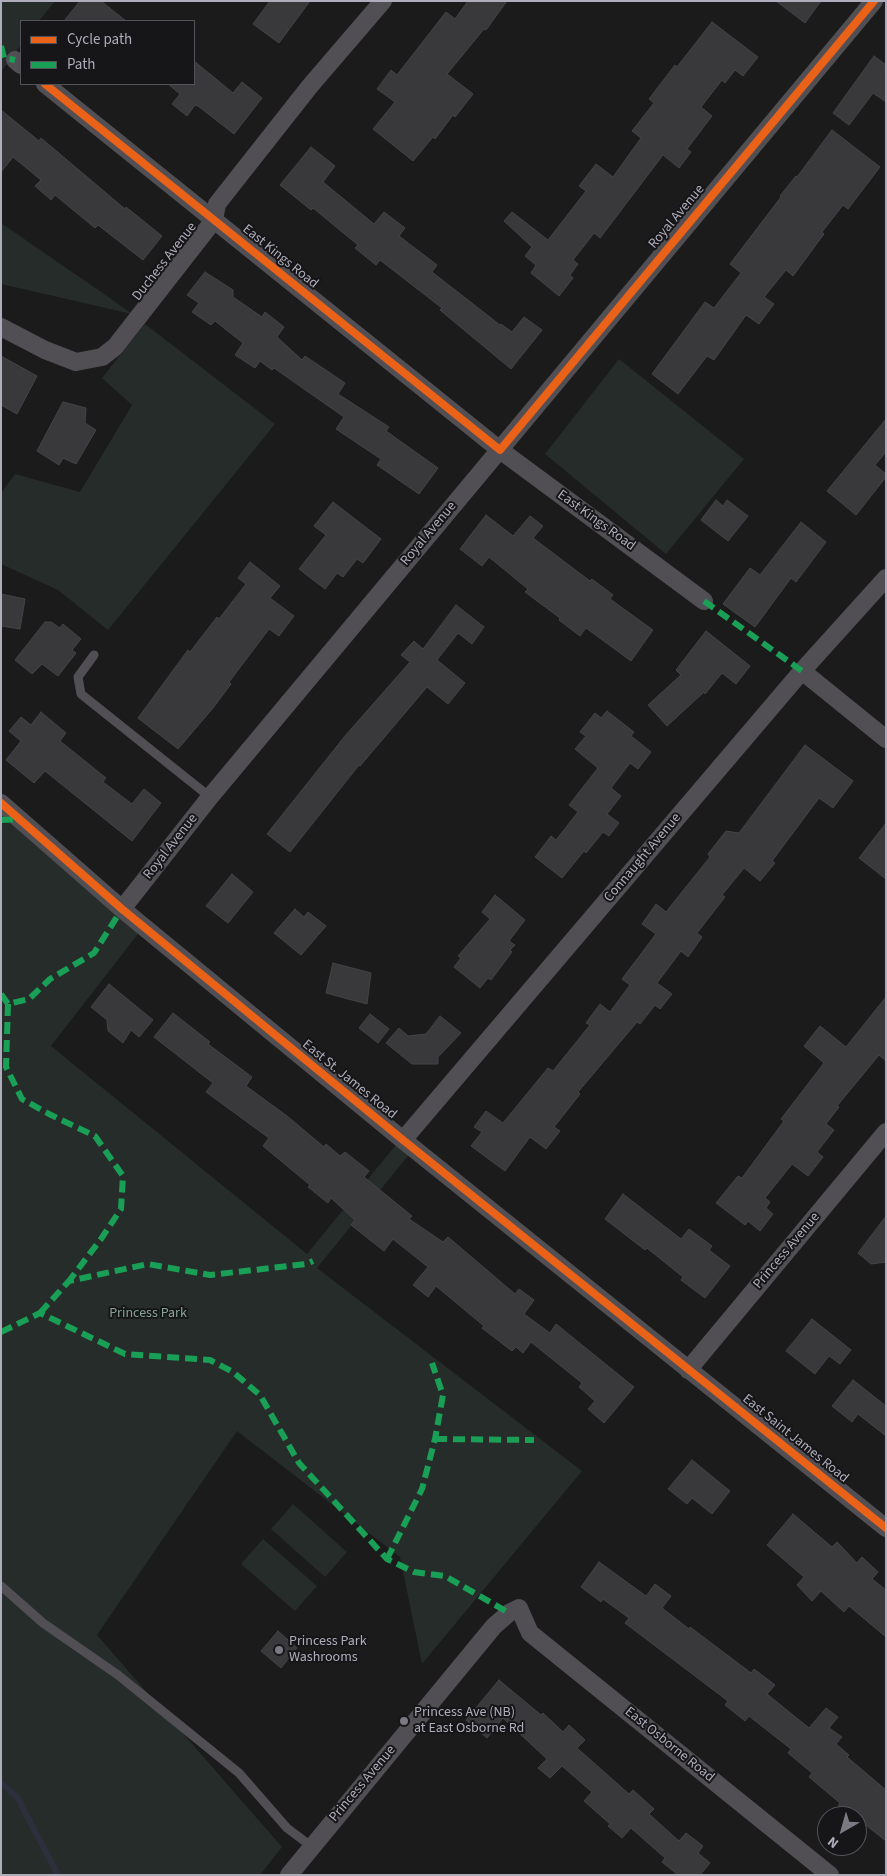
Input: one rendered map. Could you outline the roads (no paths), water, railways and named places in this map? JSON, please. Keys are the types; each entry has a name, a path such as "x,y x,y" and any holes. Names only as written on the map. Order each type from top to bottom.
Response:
{"street":[{"name":"Duchess Avenue","path":"1,327 45,350 76,362 102,357 115,347 214,220 217,204 310,86 384,1"},
{"name":"Royal Avenue","path":"122,909 210,797 874,1"},
{"name":"East Kings Road","path":"46,85 500,450 704,601"},
{"name":"Connaught Avenue","path":"403,1140 802,672 886,578"},
{"path":"802,672 886,739"},
{"name":"East St. James Road","path":"1,803 122,909 403,1140 688,1370"},
{"name":"Princess Avenue","path":"688,1370 884,1137"},
{"name":"East Saint James Road","path":"688,1370 886,1528"},
{"name":"Princess Avenue","path":"289,1875 494,1626 509,1613 519,1608"},
{"name":"East Osborne Road","path":"519,1608 530,1633 830,1875"}],"lane":[{"path":"94,655 78,677 81,694 210,797"},
{"path":"1,1586 43,1622 118,1676 238,1773 287,1828 312,1846"}],"waterway":[{"path":"1,1783 17,1797 58,1875"}],"place":[{"name":"Princess Park Washrooms","path":"279,1650"},
{"name":"Princess Ave (NB) at East Osborne Rd","path":"404,1721"}],"park label":[{"name":"Princess Park","path":"148,1314"}]}
